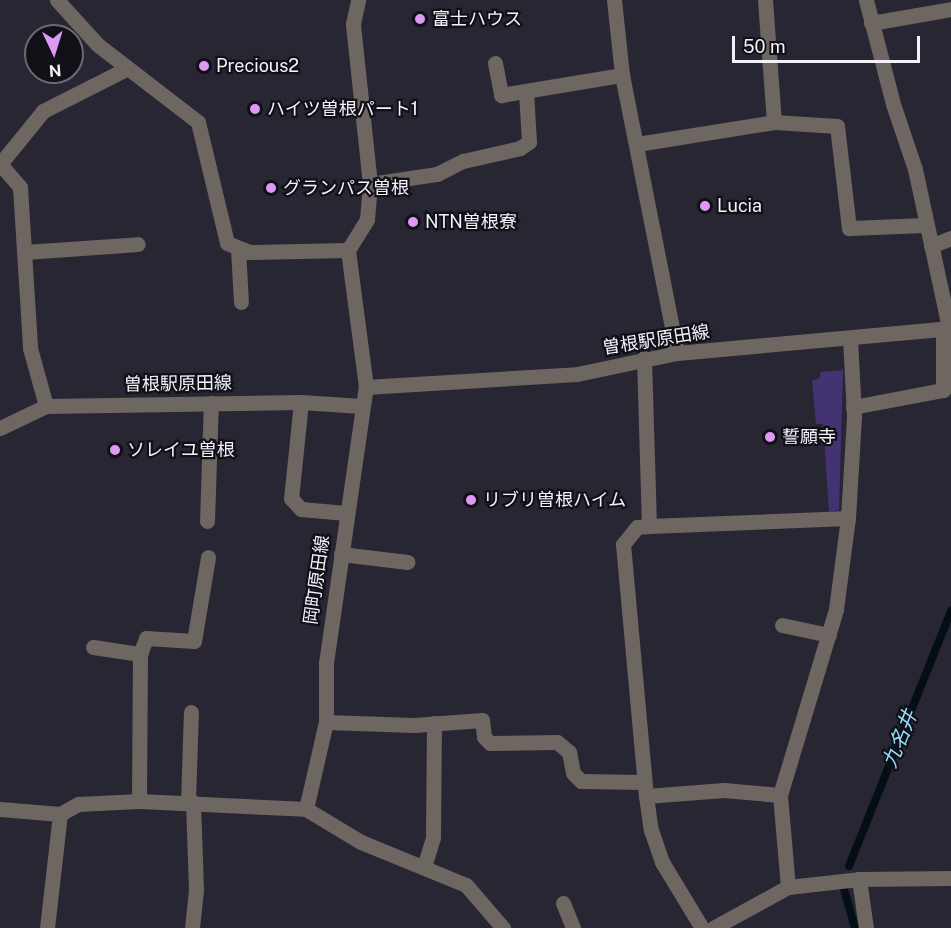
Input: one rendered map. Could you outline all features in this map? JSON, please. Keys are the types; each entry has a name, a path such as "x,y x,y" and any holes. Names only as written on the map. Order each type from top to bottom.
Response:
{"street":[{"path":"57,0 98,45 126,69 198,122 226,243 249,252 348,250 367,219 370,184 353,24 357,0"},
{"path":"614,0 622,75 677,353"},
{"path":"765,0 774,122"},
{"path":"853,407 943,390 948,328 931,246 924,225 915,169 866,0"},
{"path":"871,23 951,9"},
{"path":"495,63 501,95 622,75"},
{"path":"46,406 30,348 20,188 0,164 44,111 126,69"},
{"path":"370,184 437,174 463,161 520,148 529,142 526,91"},
{"path":"637,144 774,122 837,126 849,228 924,225"},
{"path":"931,246 951,238"},
{"path":"25,252 138,244"},
{"path":"238,249 241,302"},
{"name":"岡町原田線","path":"306,808 326,722 326,663 361,406 366,387 348,250"},
{"name":"曽根駅原田線","path":"366,387 577,374 644,358 677,353 948,328"},
{"path":"788,887 780,795 830,635 848,518 853,407 850,338"},
{"path":"644,358 649,526"},
{"path":"301,402 291,498 301,508 346,513"},
{"name":"曽根駅原田線","path":"0,428 46,406 301,402 361,406"},
{"path":"207,521 211,403"},
{"path":"702,928 662,862 651,830 645,789 623,544 637,527 848,518"},
{"path":"341,554 408,562"},
{"path":"139,801 140,654 146,638 194,641 208,557"},
{"path":"782,625 830,635"},
{"path":"93,647 140,654"},
{"path":"191,712 191,802 196,889 192,928"},
{"path":"326,722 434,723 482,720 484,737 490,743 557,742 569,752 573,773 581,781 645,789 724,790 780,795"},
{"path":"424,867 434,837 434,723"},
{"path":"0,809 60,814 78,804 139,801 306,808 361,842 466,885 503,928"},
{"path":"47,928 60,814"},
{"path":"713,928 788,887 859,879 951,878"},
{"path":"859,879 866,928"},
{"path":"562,903 573,928"}],"shaded area":[{"path":"843,370 839,510 829,512 823,424 816,424 812,380 819,379 821,372"}],"waterway":[{"name":"九名井","path":"849,866 951,611"},
{"name":"九名井","path":"844,889 855,928"}],"place":[{"name":"富士ハウス","path":"420,19"},
{"name":"Precious2","path":"204,66"},
{"name":"ハイツ曽根パート1","path":"255,109"},
{"name":"グランパス曽根","path":"271,188"},
{"name":"Lucia","path":"705,206"},
{"name":"NTN曽根寮","path":"413,222"},
{"name":"誓願寺","path":"770,437"},
{"name":"ソレイユ曽根","path":"115,450"},
{"name":"リブリ曽根ハイム","path":"471,500"}]}
